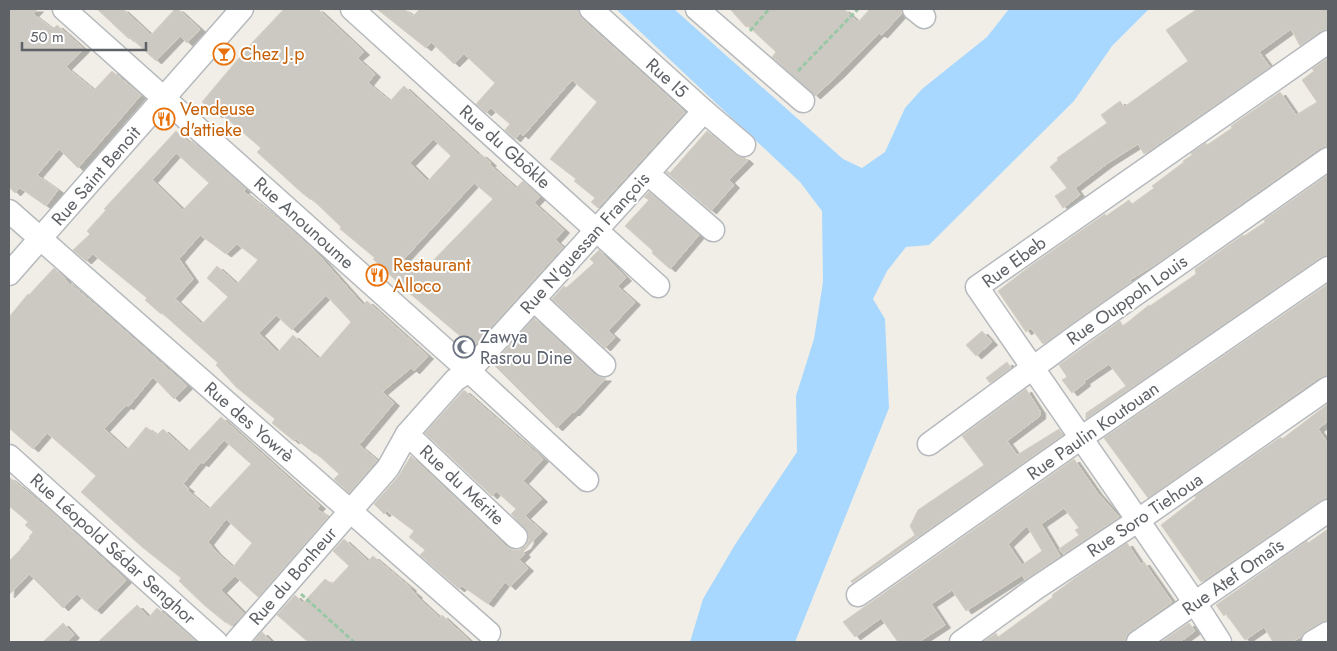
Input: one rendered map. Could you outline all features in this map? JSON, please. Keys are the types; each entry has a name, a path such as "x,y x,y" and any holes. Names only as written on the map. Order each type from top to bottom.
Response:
{"street":[{"name":"Rue Anounoume","path":"64,9 469,371 587,480"},
{"name":"Rue Saint Benoit","path":"9,274 242,9"},
{"name":"Rue du Gbôkle","path":"352,9 658,286"},
{"name":"Rue I5","path":"591,9 744,145"},
{"path":"697,9 803,101"},
{"name":"Rue Ebeb","path":"1220,642 977,288 1328,42"},
{"name":"Rue N'guessan François","path":"350,510 388,468 407,434 455,380 469,371 704,111"},
{"name":"Rue Ouppoh Louis","path":"929,444 1032,368 1328,159"},
{"path":"648,174 713,230"},
{"name":"Rue des Yowrè","path":"9,211 489,633"},
{"name":"Rue Paulin Koutouan","path":"858,595 1081,438 1328,268"},
{"path":"534,300 604,365"},
{"name":"Rue Soro Tiehoua","path":"962,642 1036,588 1137,521 1328,388"},
{"name":"Rue du Mérite","path":"407,434 516,537"},
{"name":"Rue Léopold Sédar Senghor","path":"9,456 216,642"},
{"name":"Rue du Bonheur","path":"236,642 350,510"},
{"name":"Rue Atef Omaîs","path":"1138,642 1328,511"},
{"path":"1313,642 1328,632"}],"path":[{"path":"738,44 769,9"},
{"path":"784,86 858,9"},
{"path":"287,582 354,642"}],"water":[{"path":"616,9 674,9 843,159 862,168 885,152 905,108 922,89 987,37 1009,9 1149,9 1112,46 1074,101 929,245 906,247 887,271 873,299 885,319 889,408 795,642 690,642 703,599 736,543 797,452 796,396 814,339 823,282 822,211 800,182"}],"building":[{"path":"9,9 38,9 33,14 53,29 57,25 84,49 66,67 94,90 112,71 141,95 78,168 59,149 37,175 58,190 46,206 20,188 15,193 9,187"},
{"path":"97,9 123,9 151,35 175,9 178,9 200,29 187,43 180,36 156,61"},
{"path":"284,9 318,9 364,52 357,58 375,74 368,83 390,101 404,86 479,155 481,154 491,163 489,164 516,188 523,181 540,197 534,203 564,230 555,240 563,247 473,347 408,292 373,259 375,258 340,229 341,227 312,199 302,193 257,152 261,148 219,112 217,115 202,102 249,46","holes":["433,139 451,156 428,181 410,163","474,183 493,199 420,274 404,259"]},
{"path":"377,9 404,9 413,16 420,9 578,9 582,19 685,112 598,208 591,202 595,198 574,181 576,179 550,159 597,102 572,80 523,136 520,133 515,139 505,130 510,124 491,108 486,113 476,104 495,83 464,54 454,64 431,42 426,48"},
{"path":"730,9 844,9 858,22 870,9 901,9 902,13 882,35 879,33 815,96 772,57 776,52 748,26 746,27"},
{"path":"1197,9 1328,9 1328,29 1320,31 1300,46 1291,29 1259,52 1270,67 1144,154 1138,144 1108,163 1075,188 1080,195 1063,208 1055,196 1067,188 1050,167 1058,160 1057,158 1107,123 1101,115 1120,101 1124,107 1188,61 1166,30"},
{"path":"1328,58 1328,146 1320,148 1156,264 1130,280 1131,282 1043,344 1031,328 1026,332 998,291 1105,214 1106,216 1129,200 1132,204 1154,188 1152,186 1184,162 1192,155 1191,153 1232,128 1231,126 1280,92 1296,115 1317,102 1302,80 1314,71 1312,69"},
{"path":"176,131 190,143 192,141 246,189 243,191 316,252 363,305 367,301 428,356 414,371 411,368 382,392 394,403 359,445 377,460 349,493 334,479 339,474 316,453 296,439 294,441 272,423 275,419 236,387 216,365 218,363 145,300 147,298 93,254 86,261 73,250 90,234 87,231 106,210 104,209","holes":["176,153 209,183 183,210 152,180","200,235 226,254 237,244 258,260 237,284 217,266 207,278 228,297 202,324 175,299 193,279 179,259","326,295 351,322 319,359 293,335 278,352 259,333 276,315 292,330"]},
{"path":"707,131 736,155 748,161 729,180 734,185 711,211 666,172 670,173"},
{"path":"1328,175 1328,255 1321,257 1086,419 1086,413 1126,386 1109,364 1084,381 1085,383 1072,393 1062,380 1067,377 1059,365 1120,321 1123,326 1149,305 1196,274 1195,269 1265,222 1264,220"},
{"path":"649,192 699,235 670,269 625,226 649,200 644,197"},
{"path":"599,250 626,278 617,286 635,302 608,331 615,337 605,348 552,299 564,286 566,288 594,263 590,259"},
{"path":"54,268 65,280 187,386 174,399 153,377 128,407 126,405 104,429 127,450 146,427 157,435 163,429 188,452 221,417 320,506 317,509 328,517 258,597 235,576 221,590 244,613 232,626 204,605 179,581 181,578 142,547 81,492 96,476 77,459 47,433 33,449 9,428 9,317","holes":["224,440 251,464 209,509 187,490 189,489 183,484 201,462 203,464","226,519 252,543 233,567 208,542"]},
{"path":"1328,284 1328,375 1320,377 1148,498 1104,438"},
{"path":"534,318 595,375 606,378 574,413 557,428 493,364"},
{"path":"982,331 992,342 976,356 966,345"},
{"path":"1007,362 1011,368 990,383 986,378"},
{"path":"1026,389 1040,411 1040,416 1007,441 1017,455 1059,429 1063,435 852,583 851,581 915,535 910,526 918,510 984,465 962,436"},
{"path":"464,390 543,459 523,481 542,499 525,516 542,531 523,552 525,554 519,560 528,568 510,587 505,582 488,604 462,586 459,589 420,555 425,550 409,537 414,531 387,511 384,514 374,504 398,477 411,456 507,547 512,550 519,550 526,546 529,540 528,533 511,514 516,509 496,491 492,496 425,433"},
{"path":"1328,404 1328,421 1318,429 1328,443 1328,496 1201,582 1161,525 1196,498 1195,496 1281,437 1282,439"},
{"path":"1074,459 1097,492 1119,517 1063,554 1059,549 1079,535 1075,530 1079,528 1064,508 1041,524 1060,556 1025,580 1022,575 966,611 952,590 931,604 945,625 919,642 898,642 881,618 855,637 843,622","holes":["1027,526 1042,551 1022,565 1008,544"]},
{"path":"9,477 52,512 126,580 96,611 77,594 63,608 29,574 9,595 9,561 21,549 33,532 25,525 28,522 9,506"},
{"path":"1328,529 1328,619 1306,631 1301,637 1292,642 1273,642 1264,627 1245,640 1226,614 1224,616 1216,605 1307,541 1308,543"},
{"path":"344,539 368,561 373,556 411,588 416,596 440,618 442,615 471,642 308,642 277,615 295,595 303,603 325,579 332,584 349,566 333,551"},
{"path":"1127,543 1141,564 1144,562 1172,602 1131,631 1126,636 1125,642 983,642 996,633 998,637 1053,597 1052,595 1078,576"},
{"path":"137,605 149,617 157,608 197,642 98,642"},
{"path":"63,623 74,635 67,642 43,642"},
{"path":"1189,623 1195,631 1180,642 1161,642"},
{"path":"262,632 272,642 253,642"}],"place":[{"name":"Chez J.p","path":"224,54"},
{"name":"Vendeuse d'attieke","path":"164,119"},
{"name":"Restaurant Alloco","path":"377,275"},
{"name":"Zawya Rasrou Dine","path":"464,347"}]}
